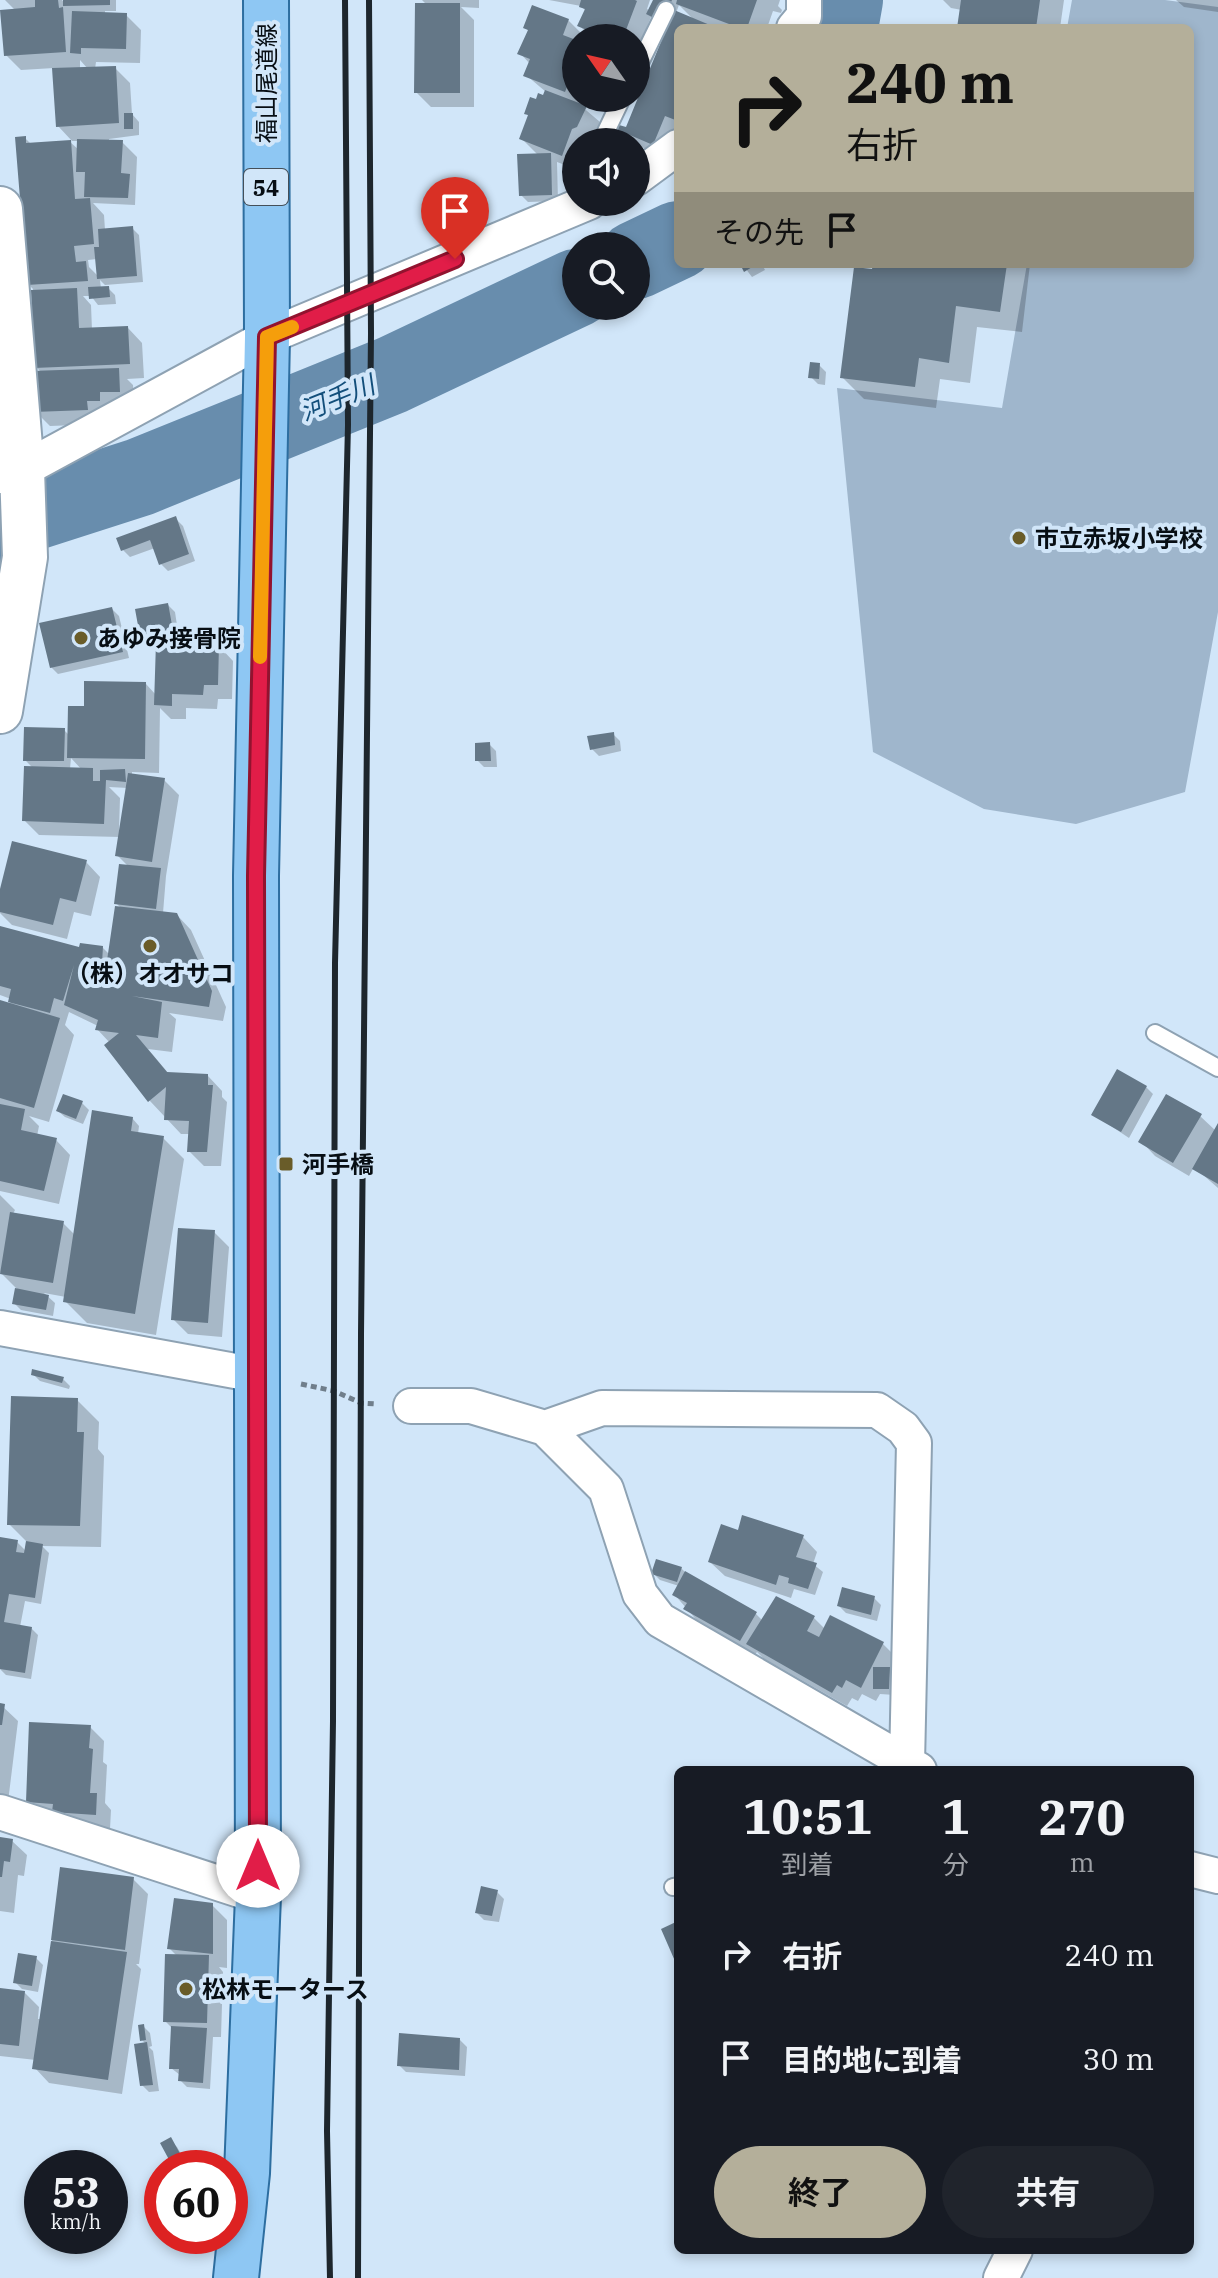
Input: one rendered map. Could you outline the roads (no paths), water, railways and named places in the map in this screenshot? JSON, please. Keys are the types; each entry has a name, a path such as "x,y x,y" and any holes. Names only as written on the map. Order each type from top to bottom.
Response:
{"main road":[{"name":"福山尾道線","path":"236,2278 247,2173 258,1896 256,876 266,356 266,0"},
{"path":"0,209 21,553 0,711"}],"street":[{"path":"797,24 804,16 804,0"},
{"path":"650,168 674,150"},
{"path":"15,478 562,209"},
{"path":"0,1328 257,1375"},
{"path":"411,1406 471,1406 545,1428 606,1489 640,1594 660,1620 911,1766"},
{"path":"545,1428 602,1408 877,1410 903,1428 914,1443 913,1766"},
{"path":"0,1812 258,1896"},
{"path":"1001,2278 1013,2254"}],"lane":[{"path":"650,43 666,10"},
{"path":"1155,1033 1218,1068"}],"waterway":[{"name":"河手川","path":"840,24 844,0"},
{"name":"河手川","path":"650,253 674,242"},
{"name":"河手川","path":"0,522 140,477 392,375 562,295"}],"railway":[{"path":"330,2278 327,2131 333,1721 335,963 348,425 345,0"},
{"path":"358,2278 361,1334 371,333 369,0"}],"place":[{"name":"市立赤坂小学校","path":"1019,538"},
{"name":"あゆみ接骨院","path":"81,638"},
{"name":"（株）オオサコ","path":"150,946"},
{"name":"河手橋","path":"286,1164"},
{"name":"松林モータース","path":"186,1989"}]}
